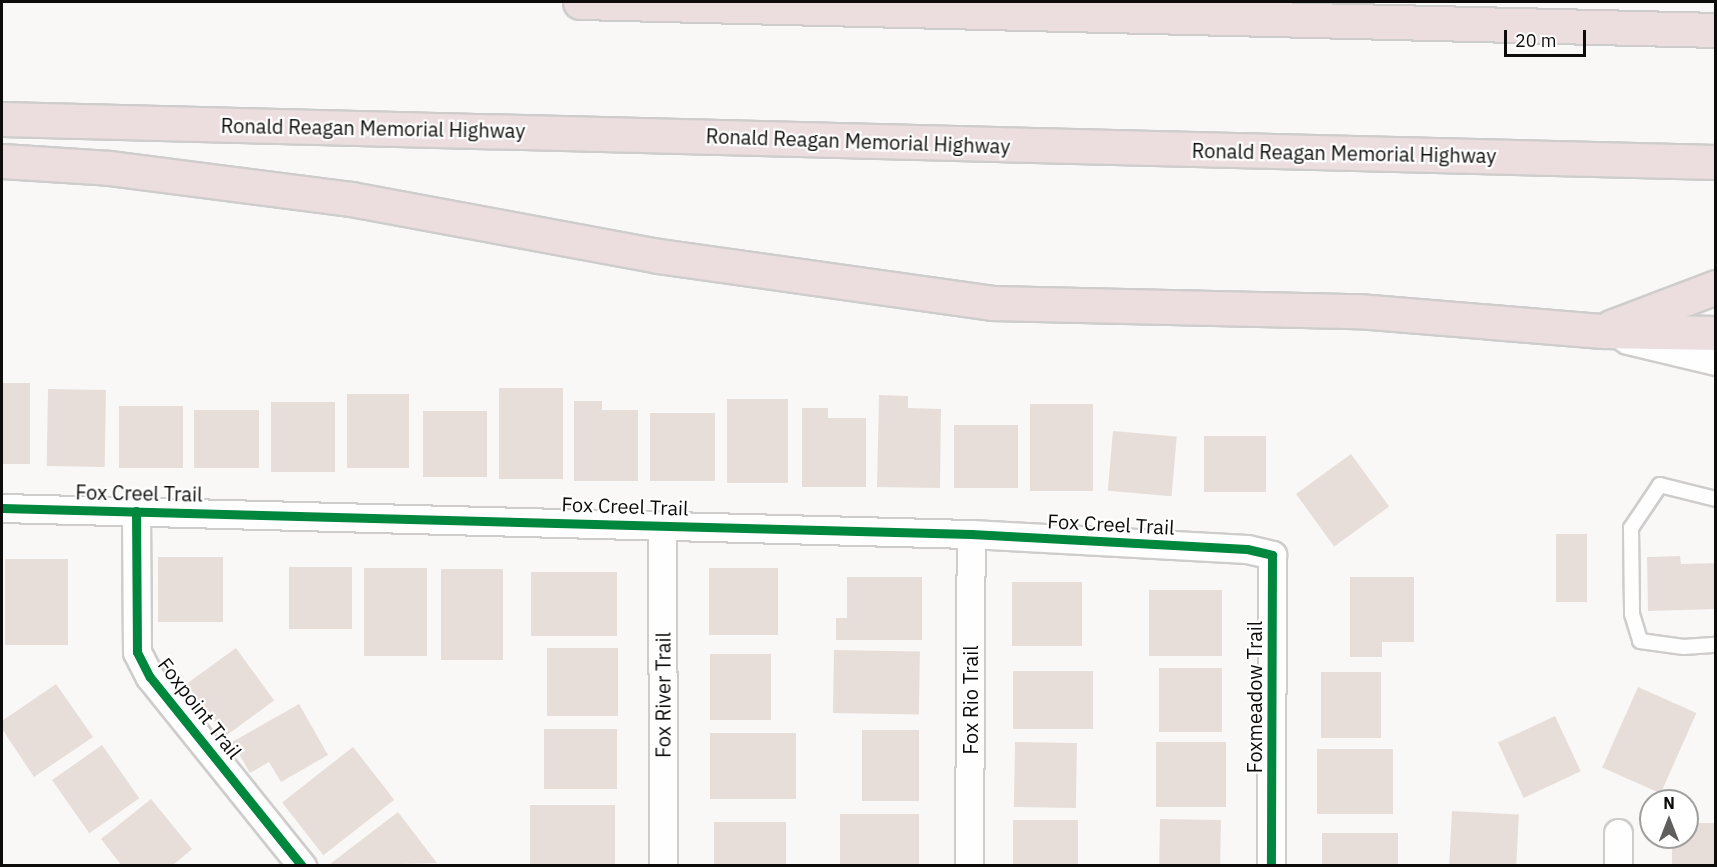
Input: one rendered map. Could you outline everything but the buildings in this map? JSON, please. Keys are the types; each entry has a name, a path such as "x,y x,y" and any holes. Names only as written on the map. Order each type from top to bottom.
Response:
{"highway":[{"path":"580,2 1702,30"},
{"name":"Ronald Reagan Memorial Highway","path":"2,119 1708,161"},
{"path":"2,161 109,168 351,199 658,256 992,303 1358,311 1604,331 1716,333"},
{"path":"1604,331 1662,304 1716,287"}],"main road":[{"path":"1604,331 1716,358"}],"street":[{"name":"Fox Creel Trail","path":"2,508 971,534 1247,549"},
{"name":"Foxpoint Trail","path":"136,511 137,652 150,677 302,866"},
{"name":"Fox River Trail","path":"662,525 663,866"},
{"name":"Fox Rio Trail","path":"969,866 971,534"},
{"name":"Foxmeadow Trail","path":"1247,549 1272,555 1271,866"},
{"path":"1618,832 1618,866"}],"lane":[{"path":"1716,500 1660,485 1631,528 1632,614 1640,641 1684,647 1716,645"}],"cycle path":[{"path":"2,508 971,534 1247,549 1272,555 1271,866"},
{"path":"136,511 137,652 150,677 302,866"}]}
